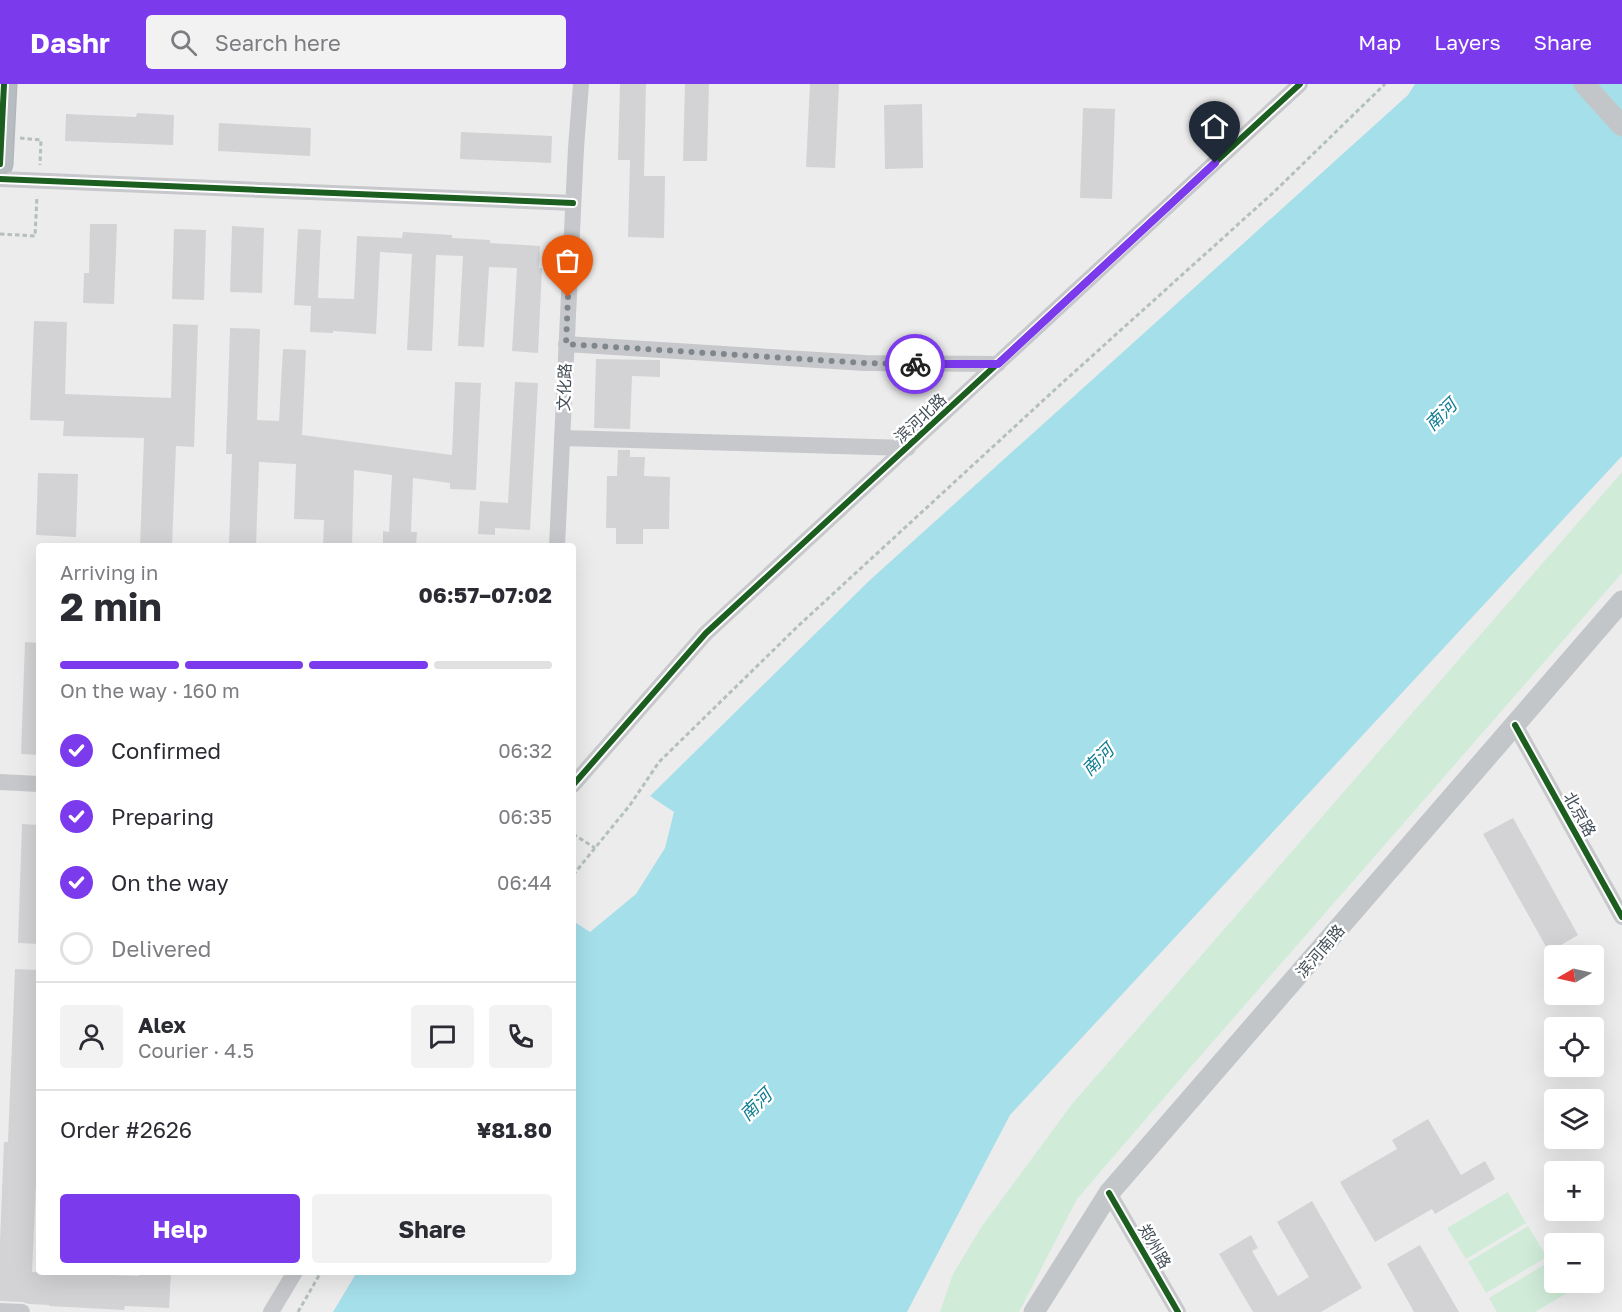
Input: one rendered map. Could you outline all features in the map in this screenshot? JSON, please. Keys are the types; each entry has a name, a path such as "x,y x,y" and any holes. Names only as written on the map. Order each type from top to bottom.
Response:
{"highway":[{"path":"0,164 4,84"}],"main road":[{"path":"1584,84 1622,126"},
{"path":"1603,84 1622,105"},
{"name":"滨河南路","path":"1034,1312 1109,1193 1622,602"}],"street":[{"name":"文化路","path":"557,543 573,203 581,84"},
{"name":"滨河北路","path":"576,781 706,633 1300,84"},
{"path":"0,179 573,203"},
{"path":"566,344 865,363 998,364"},
{"path":"562,438 908,448"},
{"name":"北京路","path":"1515,725 1622,917"},
{"path":"0,782 36,784"},
{"name":"郑州路","path":"1109,1193 1178,1312"},
{"path":"271,1312 293,1275"},
{"path":"0,1311 22,1312"}],"path":[{"path":"576,871 630,805 659,762 797,627 1274,192 1385,84"},
{"path":"0,234 35,236"},
{"path":"576,836 595,848"},
{"path":"298,1312 319,1275"}],"green space":[{"path":"1622,472 1622,573 1077,1199 1019,1312 940,1312 953,1274 982,1226 1072,1104"},
{"path":"1508,1192 1526,1223 1466,1259 1447,1228"},
{"path":"1528,1226 1544,1252 1544,1259 1486,1293 1468,1262"},
{"path":"1544,1265 1544,1293 1567,1293 1535,1312 1497,1312 1489,1298"}],"water":[{"name":"南河","path":"1415,84 1622,84 1622,456 1010,1115 907,1312 333,1312 355,1275 576,1275 576,923 590,932 636,894 665,848 674,812 650,796 870,580 1408,95"}],"building":[{"path":"620,84 646,84 644,176 665,176 664,238 628,237 630,160 618,160"},
{"path":"685,84 709,84 707,161 683,161"},
{"path":"810,84 839,84 835,168 806,167"},
{"path":"922,104 923,168 885,169 884,105"},
{"path":"1083,108 1115,109 1112,199 1080,198"},
{"path":"137,113 174,115 173,145 65,141 66,114 136,117"},
{"path":"219,123 311,128 310,156 218,151"},
{"path":"461,132 552,136 551,163 460,159"},
{"path":"90,224 117,224 114,304 83,303 84,273 89,273"},
{"path":"232,226 264,228 262,293 230,292"},
{"path":"174,229 206,230 204,300 172,299"},
{"path":"298,229 321,230 318,298 354,299 357,236 402,238 403,232 452,235 452,238 490,240 490,243 540,246 539,268 542,268 538,353 512,351 517,268 489,267 484,347 458,346 463,256 436,255 432,351 407,350 412,254 380,252 376,334 310,332 311,306 294,305"},
{"path":"34,321 67,322 65,394 171,398 173,324 198,325 194,447 176,446 172,543 140,543 144,438 63,436 64,421 30,420"},
{"path":"230,328 260,329 257,420 279,421 283,349 306,350 302,435 452,455 455,382 481,383 476,490 450,489 450,483 413,478 411,532 417,532 416,543 383,543 383,531 389,532 392,475 354,470 352,543 323,543 324,520 294,519 296,464 259,462 256,543 229,543 232,454 226,454"},
{"path":"596,359 660,360 660,377 632,376 630,429 594,428"},
{"path":"515,382 538,383 530,530 495,528 495,535 478,534 480,501 508,503"},
{"path":"618,450 630,450 630,457 645,457 644,476 670,477 669,529 643,529 643,544 616,544 616,528 606,528 607,476 617,476"},
{"path":"38,473 78,474 76,537 36,535"},
{"path":"25,642 36,643 36,755 21,754"},
{"path":"1513,818 1578,935 1561,945 1545,945 1483,834"},
{"path":"22,824 36,825 36,944 18,943"},
{"path":"15,969 36,970 36,1185 32,1272 36,1272 36,1275 171,1275 169,1308 125,1306 124,1310 0,1301 4,1142 8,1142"},
{"path":"1428,1119 1461,1175 1485,1161 1495,1179 1435,1214 1432,1209 1375,1242 1340,1182 1397,1149 1392,1140"},
{"path":"1312,1201 1362,1288 1321,1312 1253,1312 1219,1254 1251,1235 1258,1248 1252,1251 1278,1296 1309,1277 1277,1222"},
{"path":"1420,1245 1459,1312 1414,1312 1387,1264"}],"cycle path":[{"path":"0,164 4,84"},
{"path":"576,782 706,633 1300,84"},
{"path":"0,179 573,203"},
{"path":"1515,725 1622,917"},
{"path":"1109,1193 1178,1312"}],"way so far":[{"path":"568,297 566,344 865,363 915,364"}],"route":[{"path":"915,364 998,364 1215,163"}]}
